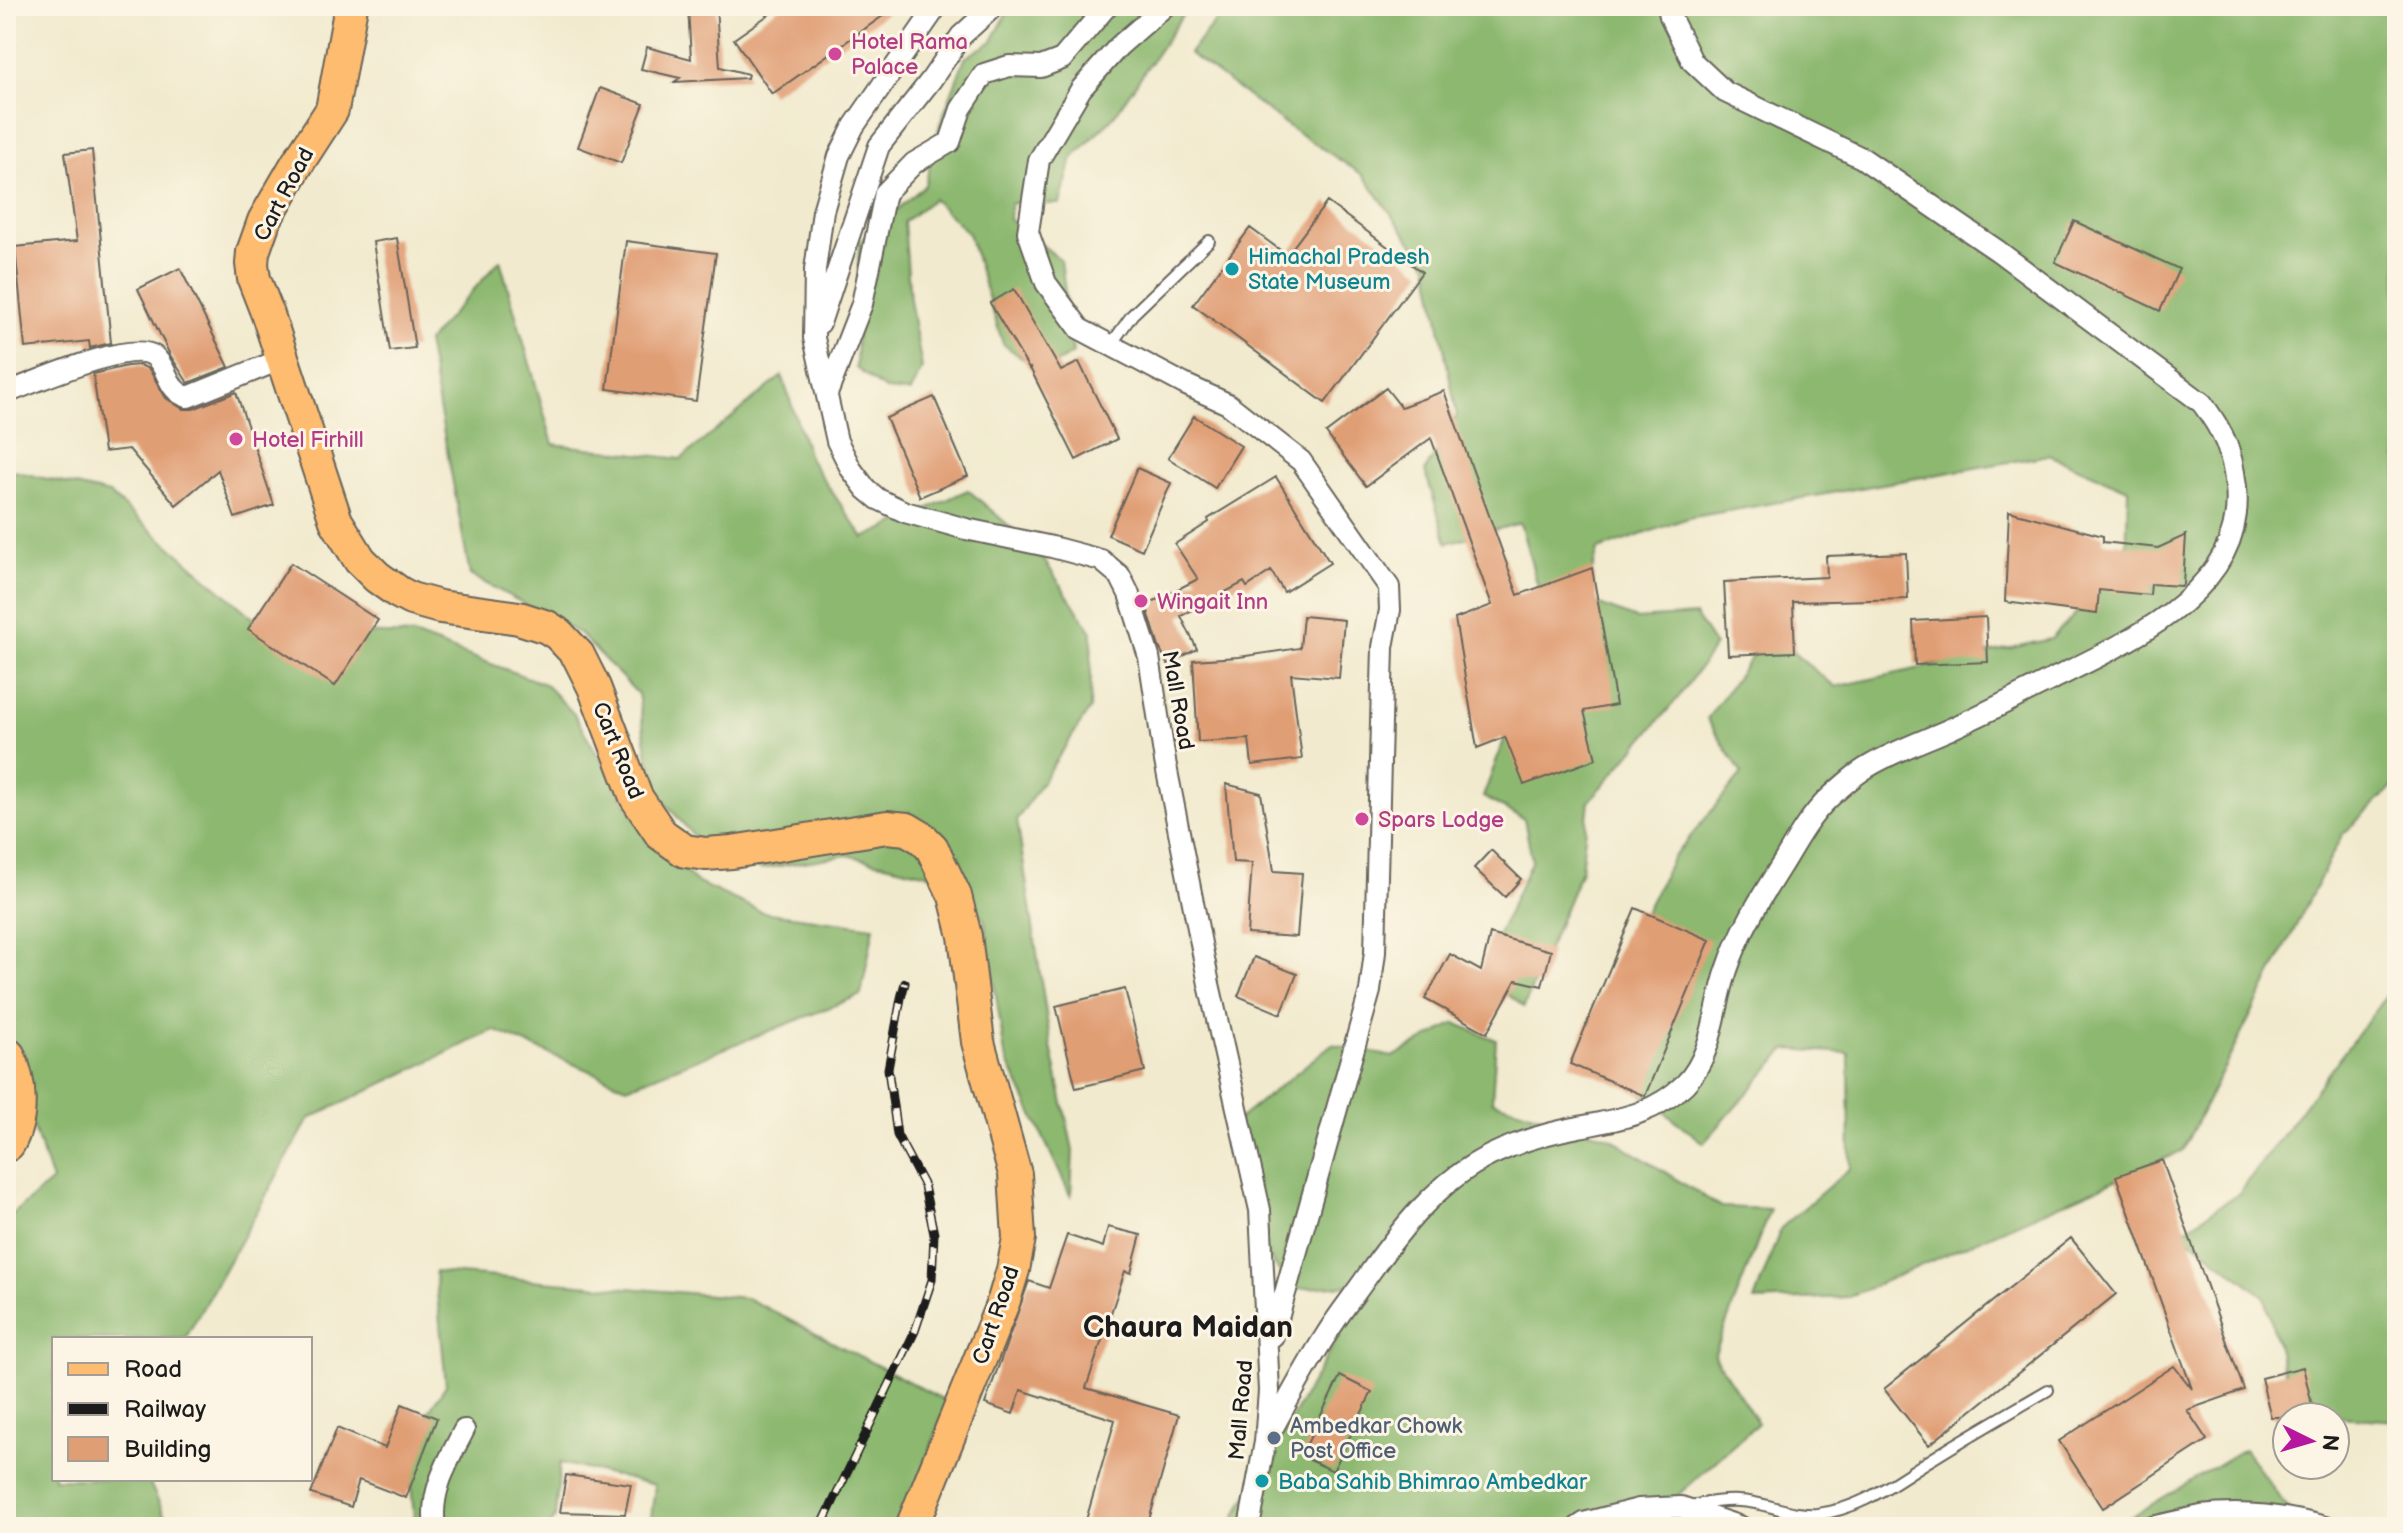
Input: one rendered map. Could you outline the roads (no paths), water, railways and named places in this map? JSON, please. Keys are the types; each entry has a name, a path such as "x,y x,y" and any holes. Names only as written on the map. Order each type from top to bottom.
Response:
{"highway":[{"path":"6,1057 15,1098 15,1117 6,1142"}],"main road":[{"name":"Cart Road","path":"351,6 332,110 264,221 253,252 254,279 336,521 360,560 377,577 411,599 440,607 519,618 558,634 578,655 594,687 636,797 661,834 674,845 685,851 719,853 887,827 907,829 932,848 955,896 965,936 978,1042 1015,1174 1019,1238 1004,1300 912,1527"}],"street":[{"name":"Mall Road","path":"937,6 854,126 839,156 823,211 815,270 814,338 837,441 851,469 878,499 905,512 966,529 1101,560 1120,576 1129,594 1149,657 1165,761 1206,970 1258,1197 1268,1352 1265,1442 1249,1527"},
{"path":"814,338 879,146 961,36 994,6"},
{"path":"827,394 862,304 885,193 914,163 950,142 961,109 984,74 1009,66 1041,67 1062,59 1107,6"},
{"path":"1165,6 1119,46 1081,89 1039,160 1028,232 1046,283 1080,329 1228,404 1301,461 1378,569 1390,593 1383,647 1375,952 1370,991 1268,1352"},
{"path":"1265,1442 1325,1336 1420,1207 1462,1173 1491,1155 1549,1135 1608,1123 1647,1110 1688,1081 1712,1030 1725,973 1739,936 1805,827 1824,802 1871,765 1996,707 2152,628 2188,600 2220,561 2234,530 2237,496 2233,464 2222,430 2202,403 1998,251 1862,158 1725,92 1692,61 1668,6"},
{"path":"6,393 100,358 138,351 157,358 175,391 188,397 282,359"},
{"path":"435,1527 434,1498 439,1480 464,1430"},
{"path":"1578,1527 1639,1509 1681,1507 1741,1527"},
{"path":"2152,1527 2201,1516 2253,1515 2305,1521 2325,1527"}],"lane":[{"path":"1110,346 1132,315 1209,241"},
{"path":"1681,1507 1739,1500 1792,1513 1838,1511 1886,1489 2048,1390"}],"railway":[{"path":"821,1527 915,1331 932,1280 934,1234 924,1186 897,1135 888,1069 905,983"}],"place":[{"name":"Hotel Rama Palace","path":"835,54"},
{"name":"Himachal Pradesh State Museum","path":"1232,269"},
{"name":"Hotel Firhill","path":"236,439"},
{"name":"Wingait Inn","path":"1141,601"},
{"name":"Spars Lodge","path":"1362,819"},
{"name":"Ambedkar Chowk Post Office","path":"1274,1438"},
{"name":"Baba Sahib Bhimrao Ambedkar","path":"1262,1481"}],"district":[{"name":"Chaura Maidan","path":"1188,1327"}]}
